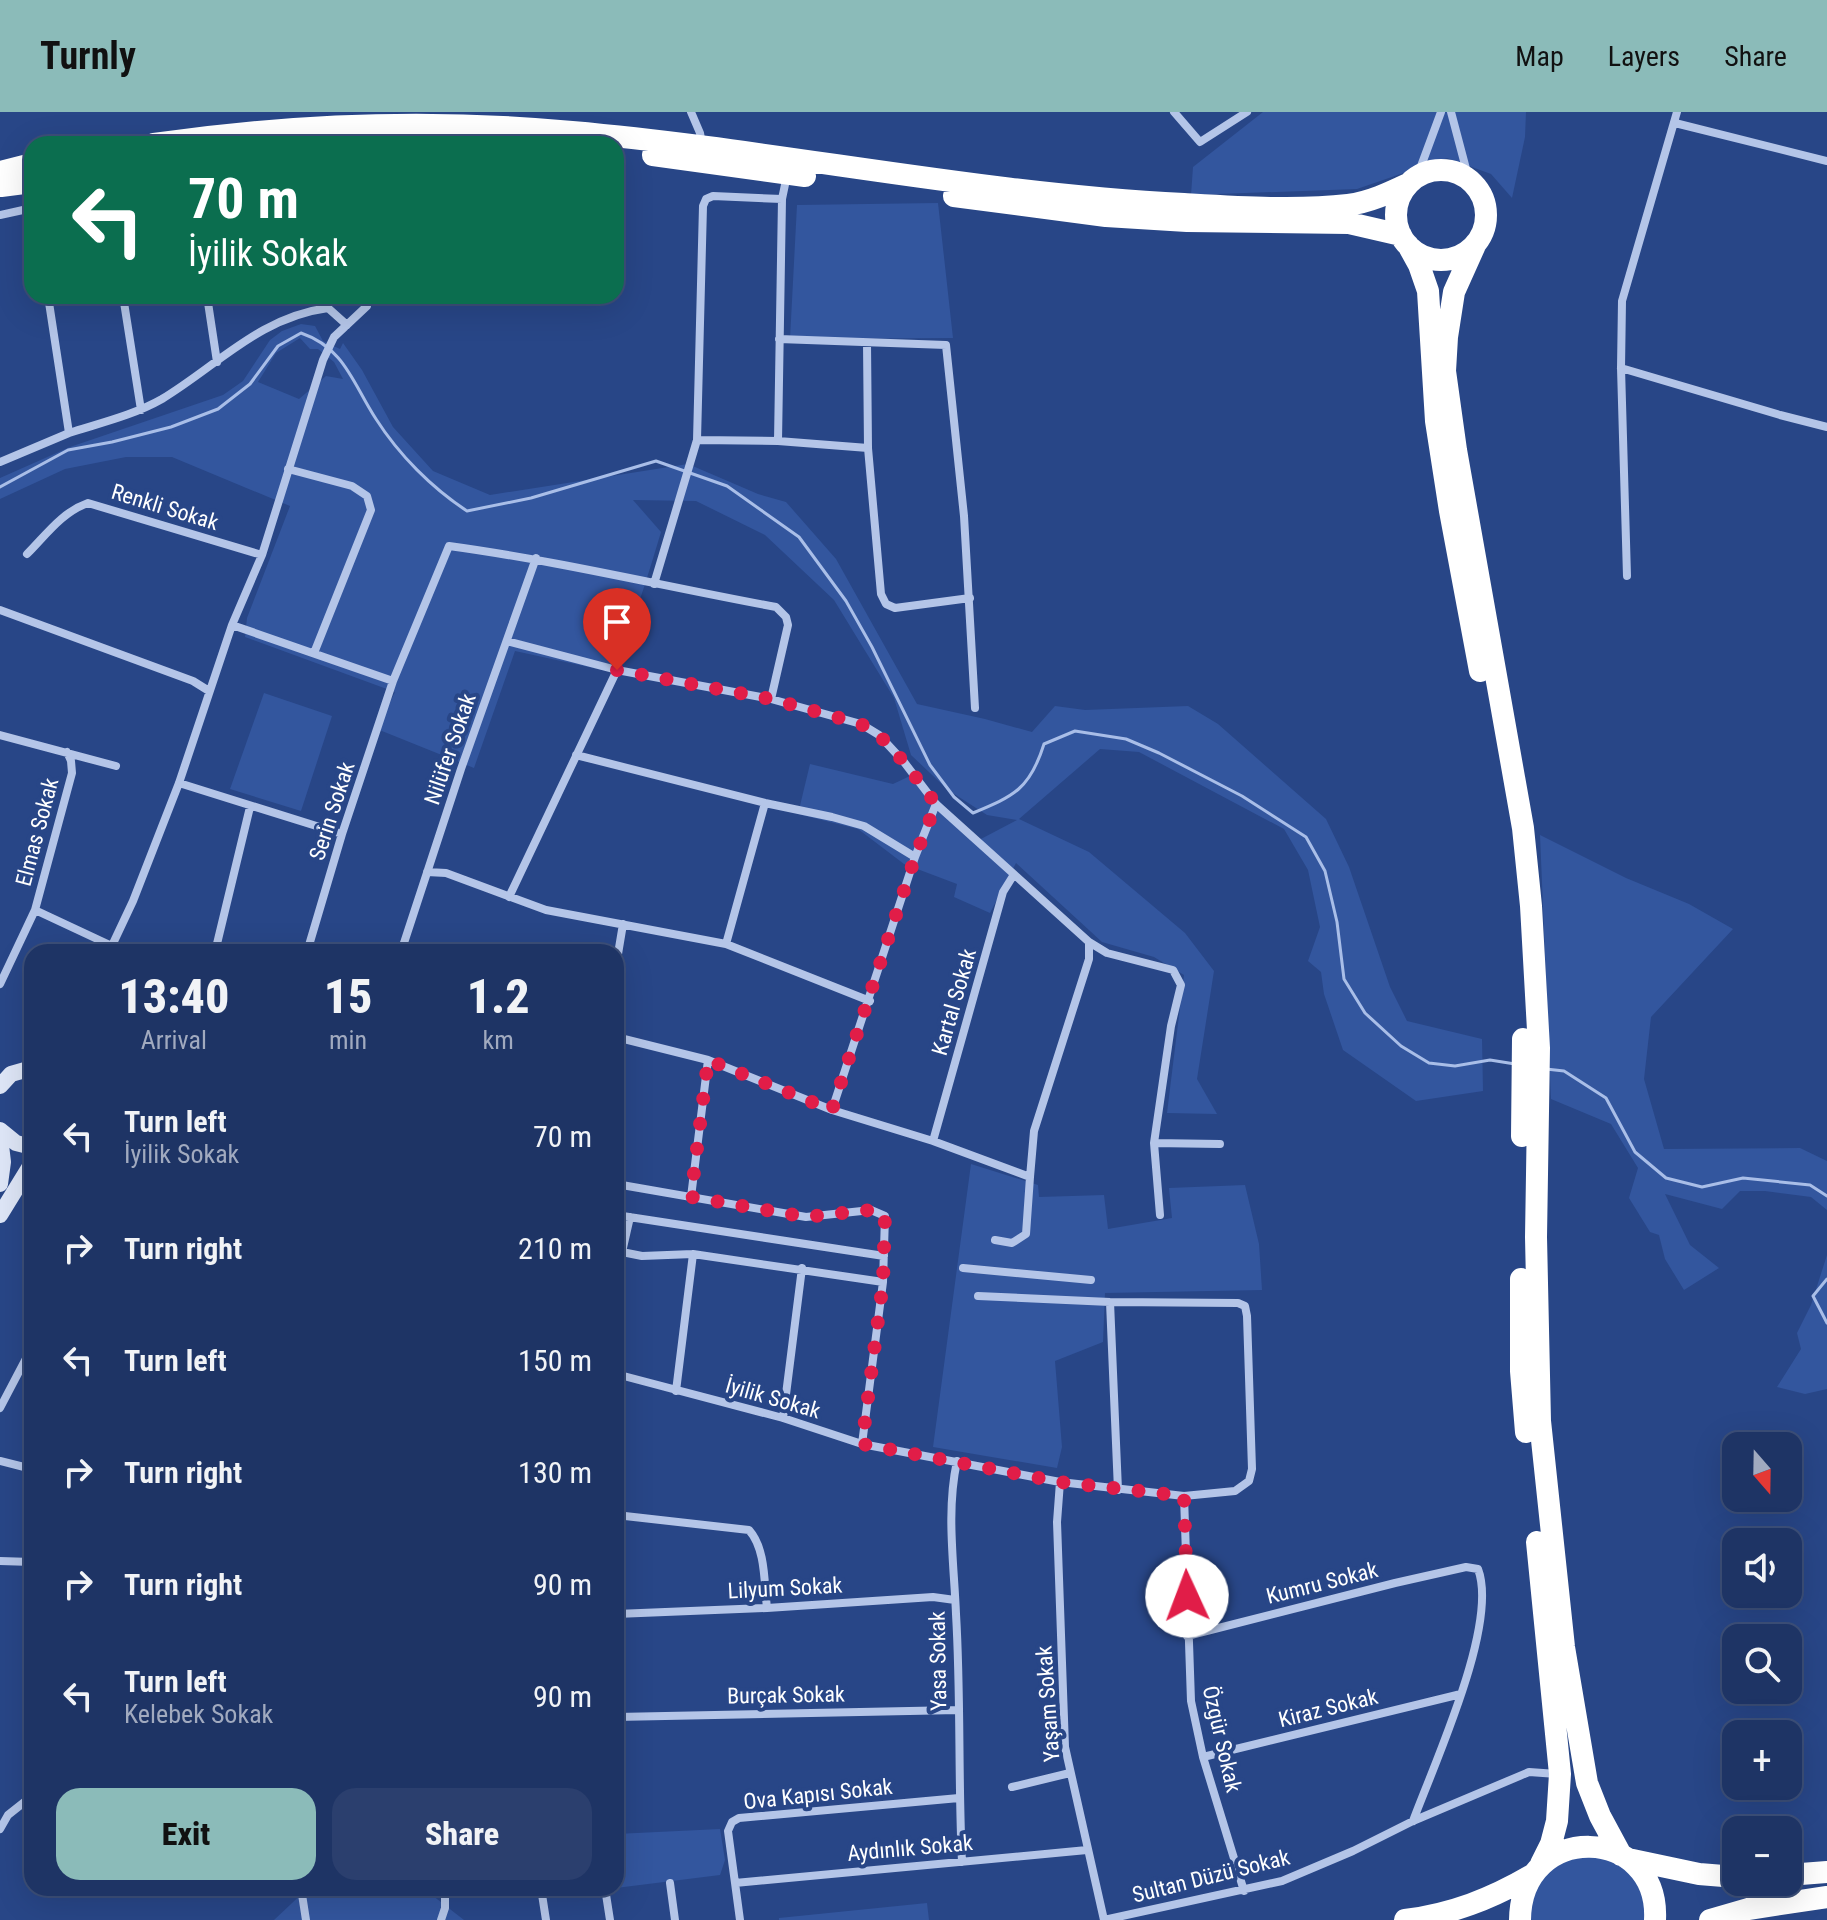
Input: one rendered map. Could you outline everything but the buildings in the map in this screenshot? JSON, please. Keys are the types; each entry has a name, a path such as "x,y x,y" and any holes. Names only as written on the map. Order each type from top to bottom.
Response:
{"highway":[{"path":"210,136 330,119 606,136"},
{"path":"624,138 1074,196 1215,206 1349,205 1379,198 1443,170 1457,173 1479,190 1486,217 1454,292 1445,371 1456,450 1523,828 1535,955 1531,1085 1537,1355 1548,1505 1564,1647 1587,1783 1600,1816 1625,1857 1647,1882 1653,1895 1655,1920"},
{"path":"624,152 1106,216 1187,221 1349,223 1405,240 1430,258 1443,260 1455,257 1476,243"},
{"path":"0,172 24,166"},
{"path":"1412,181 1398,203 1397,225 1419,265 1428,291 1438,434 1504,801 1531,1049"},
{"path":"0,186 24,182"},
{"path":"1520,1920 1520,1904 1551,1844 1557,1821 1560,1774 1521,1371 1531,1085"},
{"path":"1405,1920 1468,1907 1504,1891 1555,1854 1580,1847 1605,1848 1625,1857 1699,1874 1722,1876"},
{"path":"1802,1874 1827,1872"},
{"path":"1710,1920 1748,1909 1827,1897"}],"street":[{"path":"691,112 695,146"},
{"path":"1174,112 1200,142 1247,112"},
{"path":"1412,181 1441,112"},
{"path":"1451,112 1469,180"},
{"path":"1627,576 1622,301 1677,112"},
{"path":"1675,123 1827,161"},
{"path":"778,441 782,199 787,174"},
{"path":"654,584 696,444 703,206 706,199 713,196 782,199"},
{"path":"0,215 24,210"},
{"path":"49,304 69,433"},
{"path":"124,304 141,410"},
{"path":"208,304 217,362"},
{"path":"113,944 179,783 232,625 262,555 323,360 334,337 367,304"},
{"path":"0,462 69,433 141,410 217,362 250,336 303,311 328,308 347,325"},
{"path":"779,339 946,345 970,598 975,708"},
{"path":"867,343 868,448 881,594 886,604 895,608 970,598"},
{"path":"1621,368 1827,427"},
{"path":"696,444 778,441 868,448"},
{"path":"288,469 352,486 367,496 371,510 314,653"},
{"name":"Renkli Sokak","path":"27,554 61,518 75,507 88,503 262,555"},
{"name":"Serin Sokak","path":"310,944 342,834 393,681 449,546 536,558"},
{"path":"536,558 776,607 786,617 788,625 771,699"},
{"name":"Nilüfer Sokak","path":"404,944 536,558"},
{"path":"0,610 193,681 209,691"},
{"path":"232,625 393,681"},
{"path":"507,641 617,670 771,699 861,724 879,735 936,804 1089,942 1107,953 1173,970 1181,985 1171,1026 1154,1143 1160,1215"},
{"path":"509,897 617,670"},
{"name":"Elmas Sokak","path":"0,735 67,752 72,773 35,910 0,984"},
{"path":"67,752 116,766"},
{"path":"576,755 864,826 915,857"},
{"path":"179,783 342,834"},
{"path":"726,944 765,803"},
{"path":"832,1110 915,857 936,804"},
{"path":"217,944 250,807"},
{"path":"427,872 446,873 546,910 726,944 870,1001"},
{"name":"Kartal Sokak","path":"933,1141 1003,892 1013,876"},
{"path":"35,910 101,944"},
{"path":"620,944 623,924"},
{"path":"995,1240 1012,1243 1026,1234 1034,1131 1089,959 1089,942"},
{"path":"624,1039 708,1060 832,1110 933,1141 1030,1177"},
{"path":"691,1197 708,1060"},
{"path":"0,1130 16,1143 24,1145"},
{"path":"0,1137 3,1162 0,1184"},
{"path":"1154,1143 1220,1144"},
{"path":"0,1215 24,1176"},
{"path":"624,1185 806,1217 871,1210 885,1216 883,1282 862,1444"},
{"path":"624,1216 884,1256"},
{"path":"624,1236 630,1217"},
{"path":"624,1252 642,1256 693,1254 883,1282"},
{"path":"676,1391 693,1254"},
{"path":"783,1418 802,1268"},
{"path":"963,1268 1091,1280"},
{"path":"978,1296 1110,1302 1118,1490"},
{"name":"İyilik Sokak","path":"624,1376 783,1418 862,1444 1060,1482 1184,1496 1235,1491 1249,1481 1252,1469 1245,1306 1238,1303 1110,1302"},
{"path":"0,1408 24,1362"},
{"path":"0,1461 24,1467"},
{"name":"Yasa Sokak","path":"957,1461 952,1483 951,1536 962,1862"},
{"name":"Yaşam Sokak","path":"1060,1482 1057,1522 1064,1732 1070,1773 1104,1920"},
{"name":"Özgür Sokak","path":"1184,1496 1191,1701 1203,1757 1244,1891"},
{"path":"624,1516 749,1530 757,1539 761,1554 767,1608"},
{"path":"0,1561 24,1562"},
{"name":"Kumru Sokak","path":"1187,1636 1466,1567 1478,1569 1483,1582 1477,1642 1461,1694"},
{"name":"Lilyum Sokak","path":"624,1614 933,1597 955,1600"},
{"path":"1413,1821 1461,1694"},
{"name":"Kiraz Sokak","path":"1203,1757 1461,1694"},
{"name":"Burçak Sokak","path":"624,1717 958,1710"},
{"name":"Sultan Düzü Sokak","path":"1104,1920 1282,1881 1529,1772 1560,1774"},
{"path":"1012,1787 1070,1773"},
{"name":"Ova Kapısı Sokak","path":"740,1920 728,1831 732,1822 739,1818 959,1798"},
{"path":"0,1829 8,1815 24,1802"},
{"name":"Aydınlık Sokak","path":"735,1883 1087,1850"},
{"path":"670,1883 675,1920"},
{"path":"302,1896 306,1920"},
{"path":"441,1920 445,1896"},
{"path":"542,1896 546,1920"},
{"path":"606,1896 610,1920"}],"shaded area":[{"path":"1263,112 1526,112 1525,137 1512,198 1491,174 1447,158 1357,189 1191,195 1193,167"},
{"path":"938,203 953,338 790,339 797,205"},
{"path":"301,324 315,326 323,341 340,349 343,343 362,370 393,427 433,471 490,495 688,464 758,494 786,502 836,559 917,704 1032,732 1055,706 1085,710 1188,706 1218,724 1326,819 1349,867 1390,987 1407,1021 1482,1039 1483,1091 1416,1101 1343,1050 1324,994 1321,972 1308,961 1320,927 1308,870 1284,829 1139,752 1100,749 1019,819 1089,852 1185,933 1214,971 1197,1079 1217,1114 1167,1113 1184,975 1154,957 1102,942 1016,863 990,913 954,897 957,884 904,864 858,829 798,814 810,764 893,784 912,775 979,840 1017,820 987,815 948,790 911,755 894,698 834,600 765,535 696,501 633,500 661,532 632,621 607,671 515,651 474,768 377,729 395,692 245,637 247,618 290,506 172,457 126,457 65,469 0,499 0,478 70,447 223,395 243,381 270,340 282,331","holes":["300,338 310,349 318,349 334,362 343,379 326,376 299,399 258,382 276,353"]},
{"path":"264,693 332,716 301,811 230,789"},
{"path":"1540,835 1626,878 1689,904 1733,929 1651,1017 1644,1079 1664,1149 1800,1148 1827,1161 1827,1210 1811,1197 1765,1191 1740,1191 1722,1209 1665,1194 1690,1245 1719,1268 1684,1290 1665,1259 1659,1235 1650,1232 1629,1198 1638,1168 1611,1124 1551,1099"},
{"path":"971,1164 1038,1185 1039,1197 1104,1195 1108,1229 1172,1218 1169,1188 1245,1185 1259,1244 1262,1290 1105,1293 1103,1342 1055,1361 1062,1447 1057,1468 933,1447"},
{"path":"1827,1255 1827,1389 1805,1394 1777,1387 1801,1349 1797,1333 1811,1305"},
{"path":"720,1829 725,1860 720,1875 624,1887 624,1834"},
{"path":"1605,1856 1637,1877 1648,1920 1527,1920 1537,1880 1567,1857"},
{"path":"300,1896 433,1896 464,1920 274,1920"},
{"path":"927,1903 929,1920 779,1920 779,1918"}],"waterway":[{"path":"0,487 68,450 171,427 218,409 250,384 278,346 301,333 328,348 338,358 395,445 429,481 467,511 531,498 656,461 727,486 799,537 846,601 930,765 954,797 973,813 1019,789 1033,771 1044,744 1075,731 1126,739 1159,753 1242,796 1306,837 1325,871 1337,922 1344,979 1365,1013 1401,1046 1429,1063 1455,1066 1490,1060 1515,1064"},
{"path":"1546,1069 1564,1071 1606,1098 1635,1152 1666,1178 1702,1187 1743,1178 1810,1185 1827,1196"},
{"path":"1827,1279 1813,1296 1827,1323"}],"route":[{"path":"617,670 771,699 861,724 879,735 936,804 915,857 832,1110 708,1060 691,1197 806,1217 871,1210 885,1216 883,1282 862,1444 1060,1482 1184,1496 1187,1596"}]}
